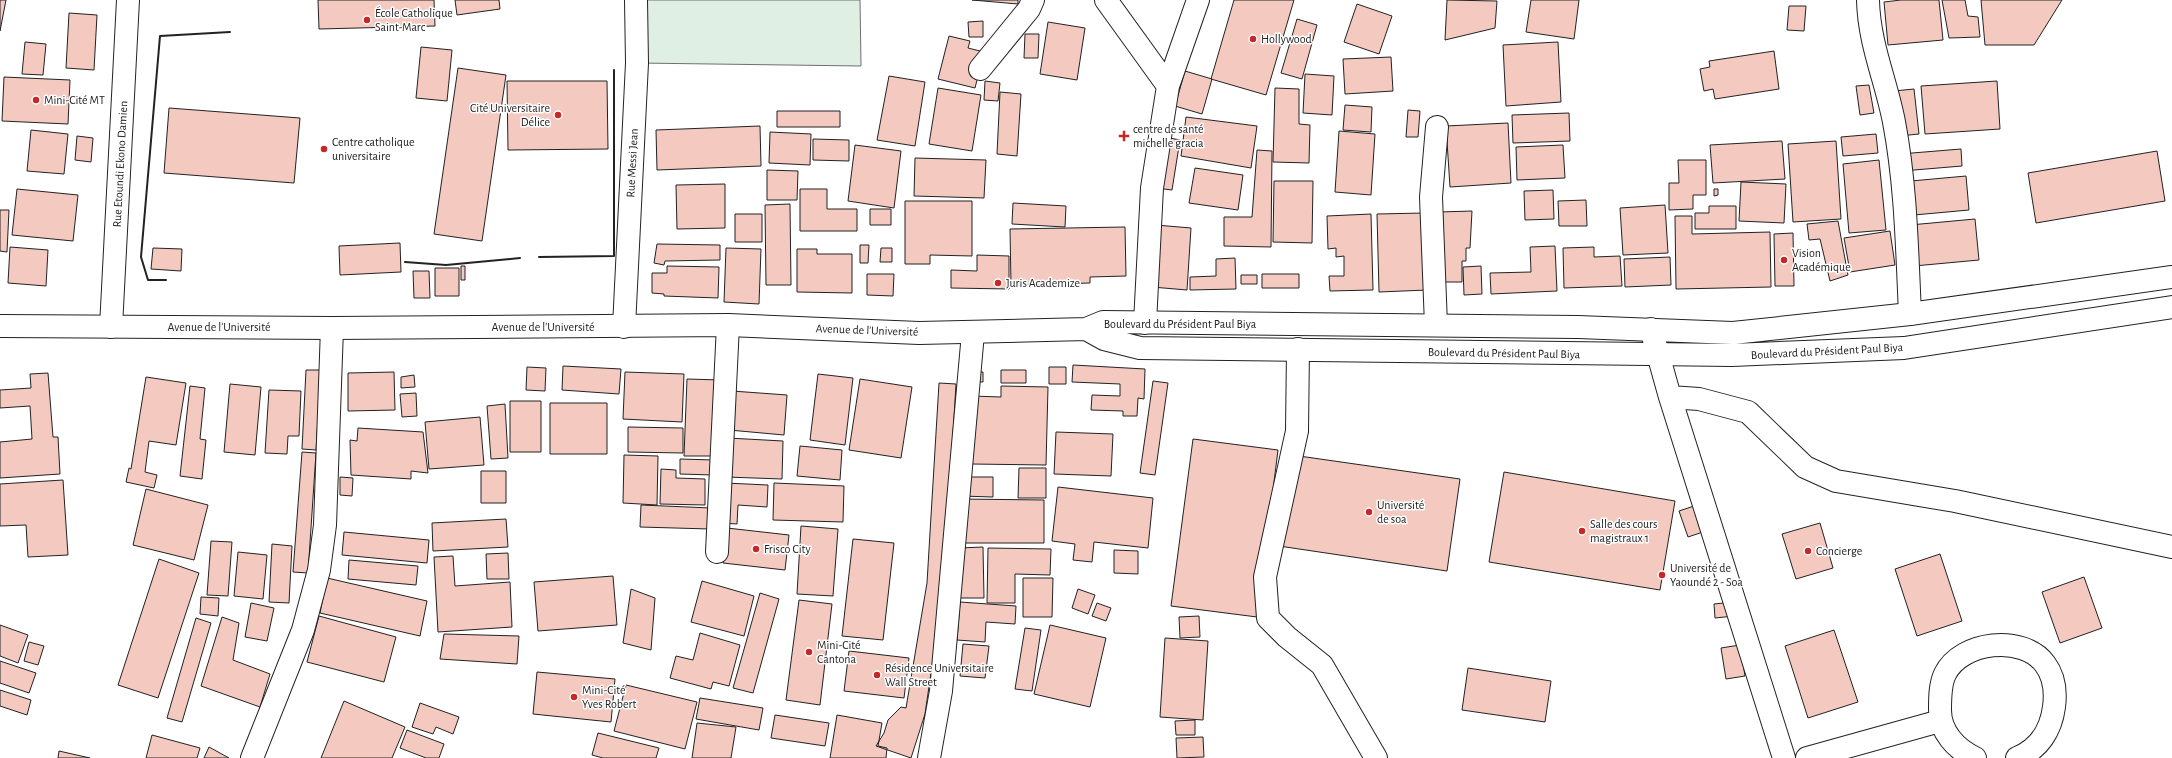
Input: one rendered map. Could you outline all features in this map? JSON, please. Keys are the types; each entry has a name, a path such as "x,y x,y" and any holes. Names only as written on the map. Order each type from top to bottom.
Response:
{"street":[{"name":"Rue Etoundi Ekono Damien","path":"111,327 128,0"},
{"name":"Rue Messi Jean","path":"624,327 637,63 636,0"},
{"path":"980,69 1029,9 1033,0"},
{"path":"1106,0 1168,86"},
{"path":"1145,323 1152,188 1168,86 1198,0"},
{"path":"1868,0 1871,39 1894,122 1904,206 1910,314"},
{"path":"1436,325 1431,197 1437,127"},
{"name":"Boulevard du Président Paul Biya","path":"1086,329 1103,322 1436,325 1733,333 1910,314 2172,277"},
{"name":"Boulevard du Président Paul Biya","path":"1086,329 1104,340 1140,348 1732,355 1904,348 2172,307"},
{"name":"Avenue de l'Université","path":"0,326 332,328 624,327 728,325 919,333 1086,329"},
{"path":"717,552 728,325"},
{"path":"252,758 304,630 319,570 325,525 332,328"},
{"path":"1651,330 1670,397 1784,758"},
{"path":"928,758 941,691 973,332"},
{"path":"1298,349 1297,431 1265,576 1268,618 1287,637 1322,665 1376,758"},
{"path":"1670,397 1699,399 1748,412 1805,468 1836,481 1955,501 2172,547"},
{"path":"1975,758 1965,753 1949,738 1940,721 1940,696 1945,674 1956,659 1966,652 1980,647 2017,646 2031,652 2044,663 2054,683 2055,702 2053,718 2045,735 2030,752 2017,758"},
{"path":"1807,758 1940,721"}],"green space":[{"path":"636,0 860,0 861,66 637,63"}],"building":[{"path":"0,0 6,0 0,31"},
{"path":"318,0 434,0 435,26 319,29"},
{"path":"455,0 499,0 500,9 457,15"},
{"path":"972,0 1018,0 1018,4"},
{"name":"Hollywood","path":"1234,0 1294,0 1266,95 1211,79"},
{"path":"1447,0 1497,1 1495,28 1445,40"},
{"path":"1531,0 1579,0 1574,39 1526,32"},
{"path":"1901,0 1939,0 1943,40 1888,45 1884,2"},
{"path":"1942,0 1965,0 1968,16 1978,17 1980,37 1949,38"},
{"path":"1981,0 2062,0 2034,45 1985,45"},
{"path":"1357,4 1392,16 1379,54 1344,42"},
{"path":"1789,6 1806,6 1804,31 1787,30"},
{"path":"69,13 97,15 94,70 66,68"},
{"path":"1297,19 1317,25 1302,79 1281,73"},
{"path":"983,21 983,37 969,37 968,22"},
{"path":"1048,22 1085,28 1077,80 1040,74"},
{"path":"1025,34 1039,34 1038,58 1024,58"},
{"path":"949,36 970,41 968,48 984,52 975,88 938,79"},
{"path":"25,42 46,44 43,75 22,74"},
{"path":"1558,42 1561,102 1506,106 1503,45"},
{"path":"421,47 452,50 447,101 416,98"},
{"path":"1774,51 1779,89 1715,99 1713,89 1704,91 1700,69 1710,67 1709,61"},
{"path":"1391,57 1393,91 1345,94 1343,59"},
{"path":"458,68 506,75 482,241 434,234"},
{"path":"1185,71 1212,79 1202,114 1175,106"},
{"path":"1305,74 1334,76 1332,115 1303,113"},
{"path":"889,76 925,82 915,146 877,140"},
{"name":"Mini-Cité MT","path":"4,77 70,80 68,124 2,121"},
{"name":"Cité Universitaire Délice","path":"507,81 607,81 608,149 508,150"},
{"path":"985,81 1000,83 998,101 984,100"},
{"path":"1997,81 2000,129 1925,134 1921,86"},
{"path":"1869,85 1874,113 1860,115 1856,86"},
{"path":"938,88 981,95 972,151 929,144"},
{"path":"1275,88 1299,89 1299,124 1310,125 1309,163 1273,162"},
{"path":"1914,89 1919,134 1899,136 1894,91"},
{"path":"1000,92 1021,94 1017,156 997,154"},
{"path":"1345,105 1372,107 1371,132 1343,130"},
{"path":"169,108 300,118 294,183 164,173"},
{"path":"1408,110 1420,111 1418,137 1406,137"},
{"path":"777,111 840,111 840,127 777,127"},
{"path":"1569,113 1570,141 1513,143 1512,115"},
{"path":"1186,117 1257,126 1251,168 1181,156"},
{"path":"1508,123 1511,183 1450,187 1446,126"},
{"path":"760,126 761,166 657,170 656,130"},
{"path":"31,130 68,134 64,174 27,171"},
{"path":"1339,131 1375,134 1371,195 1335,192"},
{"path":"770,132 811,134 810,165 769,163"},
{"path":"1876,134 1878,153 1843,156 1841,137"},
{"path":"77,136 93,138 91,162 75,160"},
{"path":"1165,137 1180,140 1172,190 1156,188"},
{"path":"813,139 849,140 849,161 813,160"},
{"path":"1782,141 1785,179 1713,183 1710,145"},
{"path":"1836,141 1841,219 1793,222 1788,144"},
{"path":"855,145 901,151 894,208 848,201"},
{"path":"1563,145 1565,178 1517,180 1516,147"},
{"path":"1961,149 1962,166 1902,171 1900,154"},
{"path":"1257,150 1272,151 1271,247 1224,246 1224,217 1252,217"},
{"path":"2157,151 2165,201 2036,223 2028,173"},
{"path":"915,158 986,160 984,198 914,196"},
{"path":"1678,160 1706,160 1706,195 1693,195 1693,209 1669,210 1669,183 1679,183"},
{"path":"1879,160 1886,230 1849,233 1843,164"},
{"path":"1195,168 1243,175 1238,210 1189,203"},
{"path":"767,170 798,171 797,200 767,200"},
{"path":"1966,176 1969,210 1914,215 1911,181"},
{"path":"1274,181 1313,181 1312,243 1273,242"},
{"path":"1741,182 1786,184 1784,223 1739,221"},
{"path":"725,184 725,228 677,229 676,185"},
{"path":"17,189 78,195 73,241 12,235"},
{"path":"800,189 827,189 827,209 857,209 857,231 800,231"},
{"path":"1714,189 1718,189 1718,195 1714,196"},
{"path":"1553,190 1554,219 1525,220 1524,191"},
{"path":"1586,200 1587,226 1559,226 1558,201"},
{"path":"905,201 972,201 972,256 930,255 930,264 905,264"},
{"path":"1013,203 1066,206 1065,227 1012,224"},
{"path":"790,204 791,285 766,285 765,205"},
{"path":"1665,205 1668,253 1623,255 1620,208"},
{"path":"1709,206 1736,206 1736,229 1695,229 1695,213 1709,213"},
{"path":"870,209 891,209 891,225 870,225"},
{"path":"0,210 9,210 7,252 0,251"},
{"path":"1472,211 1470,248 1466,248 1466,261 1462,261 1462,282 1441,282 1439,212"},
{"path":"1424,213 1427,290 1379,292 1377,214"},
{"path":"735,214 762,214 762,242 735,242"},
{"path":"1371,214 1373,290 1330,291 1329,276 1344,276 1344,256 1336,257 1336,248 1328,249 1327,216"},
{"path":"1675,216 1692,216 1692,234 1770,232 1771,287 1676,289"},
{"path":"1975,219 1979,260 1914,266 1910,225"},
{"path":"1838,221 1848,275 1830,281 1820,239 1809,240 1807,224"},
{"path":"1156,225 1191,228 1187,290 1152,287"},
{"path":"1125,227 1126,276 1090,277 1090,283 1011,285 1010,229"},
{"path":"1890,231 1895,265 1850,272 1844,238"},
{"name":"Vision Académique","path":"1793,233 1794,286 1775,286 1774,234"},
{"path":"400,243 401,272 340,275 339,246"},
{"path":"657,244 720,245 720,260 665,261 664,265 654,263"},
{"path":"860,245 869,245 868,263 860,263"},
{"path":"1555,246 1557,291 1491,294 1490,273 1531,272 1530,247"},
{"path":"10,247 48,250 46,286 8,283"},
{"path":"1594,247 1594,257 1620,256 1622,286 1564,288 1563,248"},
{"path":"153,248 182,249 181,271 151,269"},
{"path":"726,248 761,249 759,304 724,302"},
{"path":"881,248 892,248 892,262 880,262"},
{"path":"797,249 817,249 817,254 852,254 852,293 797,292"},
{"path":"977,255 1009,256 1009,289 951,288 951,270 977,271"},
{"path":"1670,257 1671,285 1625,287 1624,259"},
{"path":"1235,258 1236,289 1190,290 1190,277 1216,276 1216,259"},
{"path":"461,266 465,266 465,280 461,280"},
{"path":"667,266 719,267 718,298 664,296 664,294 652,293 652,273 667,273"},
{"path":"1481,266 1482,294 1464,295 1463,267"},
{"path":"435,268 459,268 459,296 435,296"},
{"path":"413,271 429,271 430,298 414,298"},
{"path":"867,274 894,274 893,296 867,295"},
{"path":"1262,274 1299,274 1299,288 1262,288"},
{"path":"1241,275 1257,275 1257,284 1241,284"},
{"path":"1073,365 1145,369 1144,399 1138,398 1137,416 1123,416 1123,411 1091,410 1092,395 1120,396 1120,384 1072,382"},
{"path":"563,366 621,369 619,394 562,390"},
{"path":"527,367 546,368 545,391 526,390"},
{"path":"1049,367 1066,367 1066,384 1049,384"},
{"path":"306,370 321,370 316,450 302,449"},
{"path":"1001,370 1026,370 1026,383 1001,383"},
{"path":"394,372 395,410 348,411 348,373"},
{"path":"625,372 684,374 682,422 623,419"},
{"path":"971,372 983,372 983,382 971,382"},
{"path":"48,373 53,437 58,437 60,474 0,478 0,442 32,439 30,406 0,408 0,390 31,388 30,374"},
{"path":"818,374 853,378 845,445 810,440"},
{"path":"414,375 415,387 401,388 401,377"},
{"path":"146,377 186,383 176,445 149,441 145,472 157,475 154,488 126,482 129,468 131,469"},
{"path":"687,379 721,380 718,456 684,456"},
{"path":"860,379 912,387 901,458 849,450"},
{"path":"1153,381 1168,383 1155,475 1140,473"},
{"path":"939,383 956,384 944,584 925,714 911,758 876,746 884,733 888,720 901,707 906,708 927,583"},
{"path":"230,384 261,387 255,455 224,452"},
{"path":"190,386 205,388 200,439 206,440 202,479 180,476"},
{"path":"1001,386 1048,387 1046,465 971,464 972,396 1001,397"},
{"path":"269,390 301,391 299,436 288,436 287,454 265,453"},
{"path":"732,391 787,395 784,435 729,430"},
{"path":"416,393 417,416 402,417 400,394"},
{"path":"510,401 541,401 541,452 510,452"},
{"path":"550,403 607,403 607,454 550,454"},
{"path":"505,404 508,458 491,459 487,406"},
{"path":"480,417 484,465 429,469 425,422"},
{"path":"628,427 683,428 683,453 628,452"},
{"path":"358,428 423,432 428,473 411,471 411,479 351,475 350,440 357,441"},
{"path":"1056,432 1113,434 1111,476 1054,474"},
{"path":"728,438 783,441 782,479 726,477"},
{"path":"1193,439 1278,450 1257,617 1171,606"},
{"path":"800,446 842,450 840,480 797,476"},
{"path":"302,452 316,453 308,573 293,572"},
{"path":"624,455 658,456 657,505 623,503"},
{"name":"Université de soa","path":"1292,455 1460,479 1447,571 1279,546"},
{"path":"680,459 714,460 713,475 680,474"},
{"path":"1019,468 1046,468 1046,498 1018,498"},
{"path":"661,469 676,470 676,478 705,479 705,505 660,504"},
{"path":"481,471 506,471 506,503 481,503"},
{"name":"Salle des cours magistraux 1","path":"1504,472 1675,501 1660,590 1489,562"},
{"path":"340,477 353,478 352,496 340,495"},
{"path":"961,477 993,477 993,497 961,496"},
{"path":"63,480 68,555 28,557 26,525 0,526 0,484"},
{"path":"725,483 768,485 767,507 738,505 737,524 723,523"},
{"path":"774,483 844,486 843,522 773,520"},
{"path":"1058,487 1153,498 1148,548 1094,542 1092,562 1073,560 1075,544 1052,541"},
{"path":"146,489 208,505 194,560 133,545"},
{"path":"960,499 1044,500 1044,543 960,543"},
{"path":"641,505 711,508 710,529 640,527"},
{"path":"1697,505 1706,531 1688,537 1679,511"},
{"path":"506,519 508,547 433,551 432,523"},
{"name":"Concierge","path":"1820,523 1833,568 1796,579 1782,534"},
{"path":"801,526 838,529 833,596 797,594"},
{"name":"Frisco City","path":"727,528 789,535 785,570 723,563"},
{"path":"344,532 429,540 427,563 342,555"},
{"path":"853,539 894,543 883,640 842,636"},
{"path":"211,541 232,542 228,596 207,595"},
{"path":"272,544 292,546 289,603 269,602"},
{"path":"983,547 984,598 959,598 959,548"},
{"path":"988,548 1051,549 1050,575 1015,574 1015,603 987,603"},
{"path":"1114,550 1138,551 1138,574 1114,573"},
{"path":"238,552 267,555 263,599 234,596"},
{"path":"508,553 509,579 487,579 486,554"},
{"path":"1940,554 1962,621 1917,636 1895,569"},
{"path":"453,556 455,586 510,582 512,627 438,632 434,557"},
{"path":"159,559 199,573 158,698 118,685"},
{"path":"349,560 418,566 416,585 348,579"},
{"path":"613,576 617,625 538,631 534,582"},
{"path":"2084,577 2102,628 2060,643 2042,592"},
{"path":"327,578 427,601 420,636 320,613"},
{"path":"1023,578 1053,578 1052,617 1023,617"},
{"path":"702,581 754,596 744,636 691,622"},
{"path":"631,589 655,598 651,650 623,643"},
{"path":"1078,589 1095,595 1088,614 1072,608"},
{"path":"760,593 779,599 753,693 733,688"},
{"path":"201,597 219,598 218,616 200,614"},
{"name":"Mini-Cité Cantona","path":"799,600 832,604 820,705 786,700"},
{"path":"960,602 1016,606 1015,624 986,622 985,642 957,640"},
{"path":"1733,602 1734,616 1715,618 1714,604"},
{"path":"251,603 274,608 267,641 245,637"},
{"path":"1097,603 1111,608 1106,621 1092,616"},
{"path":"319,616 396,637 384,682 307,662"},
{"path":"1199,616 1200,637 1180,638 1179,617"},
{"path":"222,617 239,623 233,660 270,674 260,707 201,686"},
{"path":"196,618 211,623 182,722 167,718"},
{"path":"0,625 28,635 18,663 0,656"},
{"path":"1050,625 1106,638 1090,707 1034,694"},
{"path":"1025,628 1041,630 1032,691 1015,689"},
{"path":"1834,630 1858,702 1808,718 1785,646"},
{"path":"700,633 740,645 729,686 713,682 711,689 670,678 676,656 693,660"},
{"path":"444,634 519,636 517,664 440,659"},
{"path":"1165,638 1208,641 1203,720 1160,717"},
{"path":"29,642 44,646 38,665 24,661"},
{"path":"963,644 989,646 985,678 960,676"},
{"path":"1740,645 1745,676 1726,679 1721,648"},
{"name":"Résidence Universitaire Wall Street","path":"849,651 909,658 904,698 844,691"},
{"path":"0,661 36,673 29,693 0,683"},
{"path":"1468,668 1551,681 1545,722 1462,710"},
{"name":"Mini-Cité Yves Robert","path":"537,672 615,679 611,722 533,714"},
{"path":"626,685 697,702 685,749 614,731"},
{"path":"0,690 31,700 27,715 0,706"},
{"path":"700,698 763,708 759,730 696,719"},
{"path":"344,701 405,727 392,758 321,758"},
{"path":"420,703 459,717 453,734 436,727 433,734 412,727"},
{"path":"775,715 829,723 825,746 771,738"},
{"path":"837,715 882,723 878,746 887,748 886,758 830,758"},
{"path":"1195,720 1195,735 1176,735 1175,721"},
{"path":"697,723 736,727 731,758 692,758"},
{"path":"407,730 444,744 439,758 426,758 400,748"},
{"path":"598,733 659,748 656,758 603,758 592,755"},
{"path":"152,735 200,748 197,758 146,758"},
{"path":"1203,737 1204,757 1177,758 1176,738"},
{"path":"209,747 229,758 204,758"},
{"path":"59,751 90,758 58,758"}],"wall":[{"path":"166,280 148,280 141,257 160,36 230,32"},
{"path":"539,257 614,256 614,70"},
{"path":"405,262 446,265 520,258"}],"place":[{"name":"École Catholique Saint-Marc","path":"367,20"},
{"name":"Hollywood","path":"1253,39"},
{"name":"Mini-Cité MT","path":"36,100"},
{"name":"Cité Universitaire Délice","path":"558,115"},
{"name":"centre de santé michelle gracia","path":"1124,136"},
{"name":"Centre catholique universitaire","path":"324,149"},
{"name":"Vision Académique","path":"1784,260"},
{"name":"Juris Academize","path":"998,283"},
{"name":"Université de soa","path":"1369,512"},
{"name":"Salle des cours magistraux 1","path":"1582,531"},
{"name":"Frisco City","path":"756,549"},
{"name":"Concierge","path":"1808,551"},
{"name":"Université de Yaoundé 2 - Soa","path":"1662,575"},
{"name":"Mini-Cité Cantona","path":"809,652"},
{"name":"Résidence Universitaire Wall Street","path":"877,675"},
{"name":"Mini-Cité Yves Robert","path":"574,697"}]}
